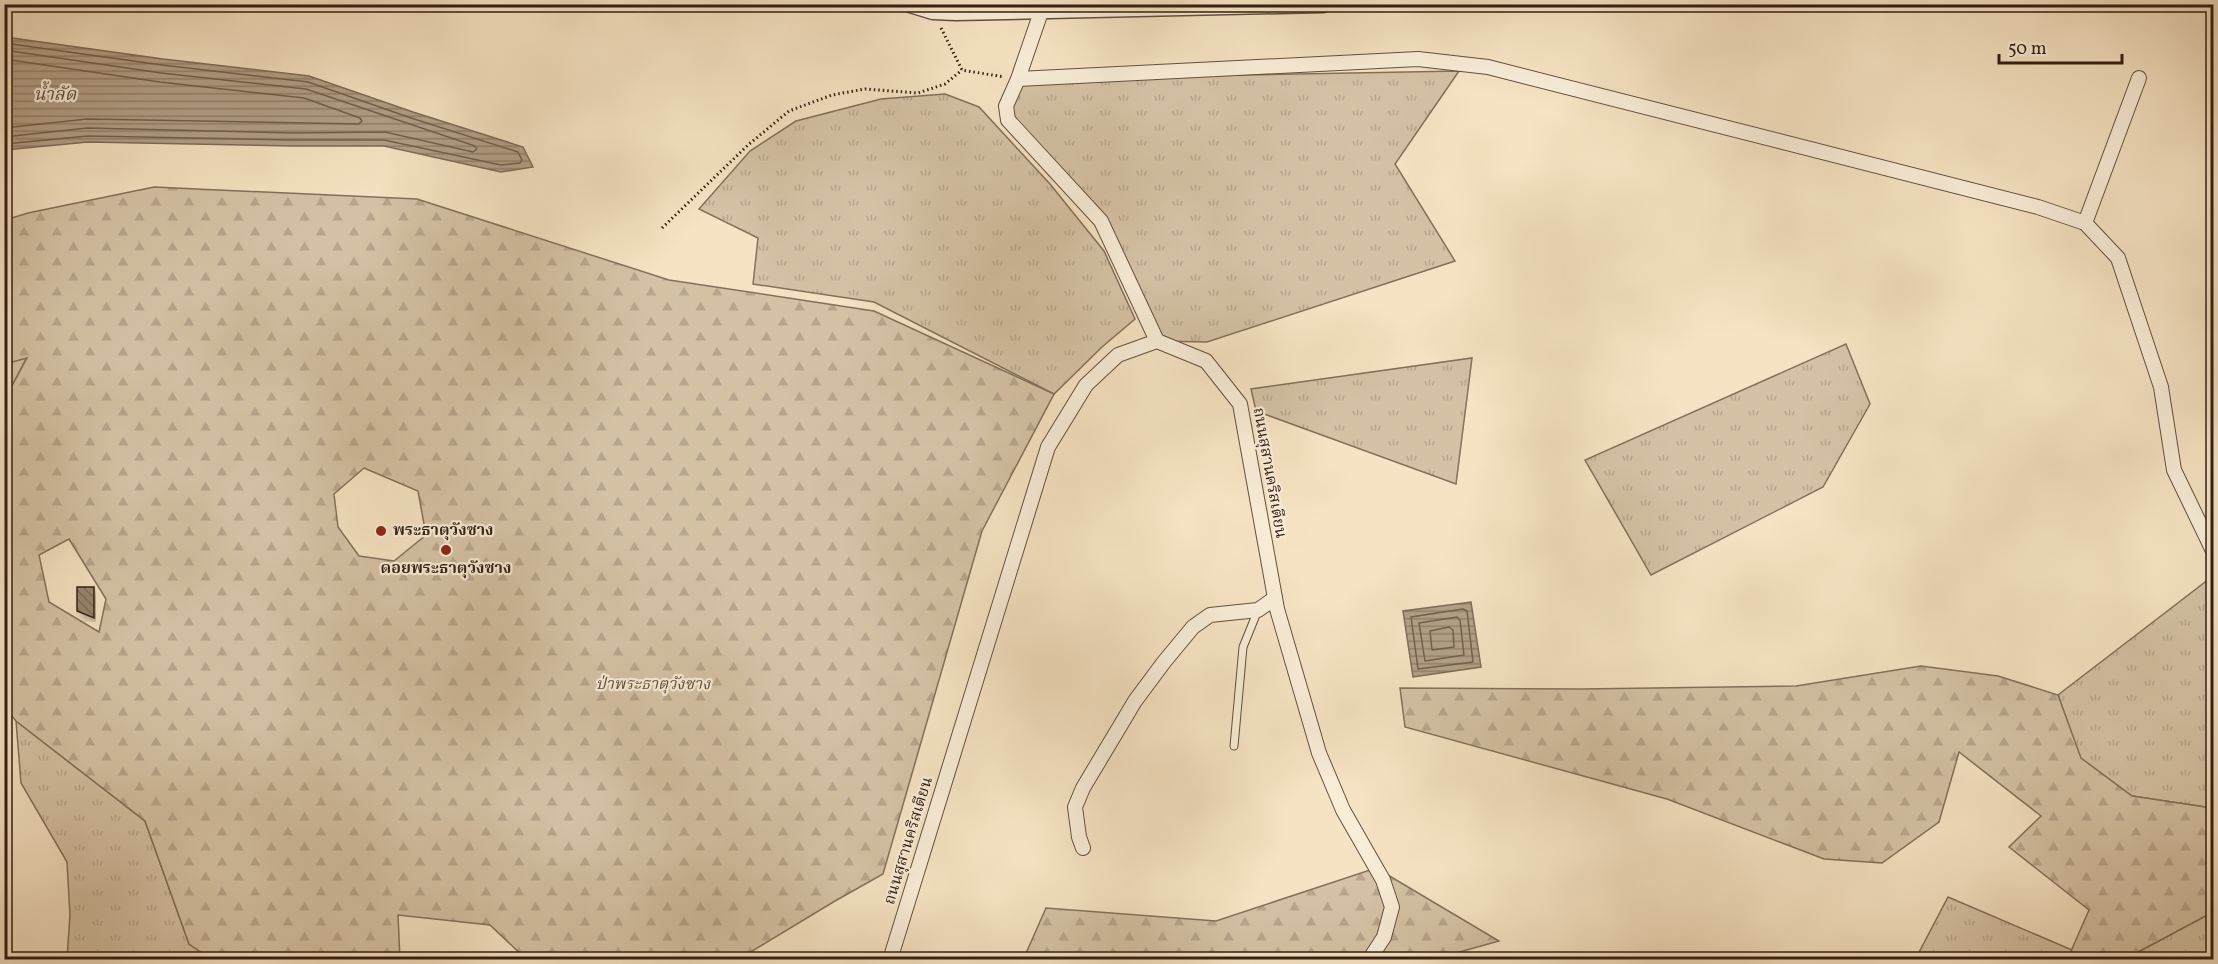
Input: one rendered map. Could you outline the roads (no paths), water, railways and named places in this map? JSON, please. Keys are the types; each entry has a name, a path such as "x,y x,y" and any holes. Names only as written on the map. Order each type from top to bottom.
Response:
{"street":[{"path":"910,4 933,11 1041,12 1323,4"},
{"path":"1041,12 1018,79 1006,106 1008,120 1101,221 1157,341"},
{"path":"1018,79 1418,58 1488,67 2026,204 2085,223 2118,258 2161,387 2174,470 2214,553"},
{"path":"2085,223 2139,78"},
{"name":"ถนนสุสานคริสเตียน","path":"890,960 1048,447 1086,385 1118,355 1157,341 1206,361 1240,404 1275,598 1319,753 1343,810 1383,880 1392,907 1384,937 1369,960"},
{"path":"1083,848 1079,837 1075,807 1083,788 1136,701 1164,662 1194,627 1210,615 1258,610 1275,598"}],"lane":[{"path":"1234,746 1243,647 1258,610"}],"water":[{"name":"น้ำลัด","path":"5,37 309,76 523,147 533,167 501,172 384,146 88,142 5,150"},
{"path":"1471,602 1481,667 1413,677 1403,611"}],"place":[{"name":"พระธาตุวังซาง","path":"381,531"},
{"name":"ดอยพระธาตุวังซาง","path":"446,550"}],"park label":[{"name":"ป่าพระธาตุวังซาง","path":"653,685"}]}
